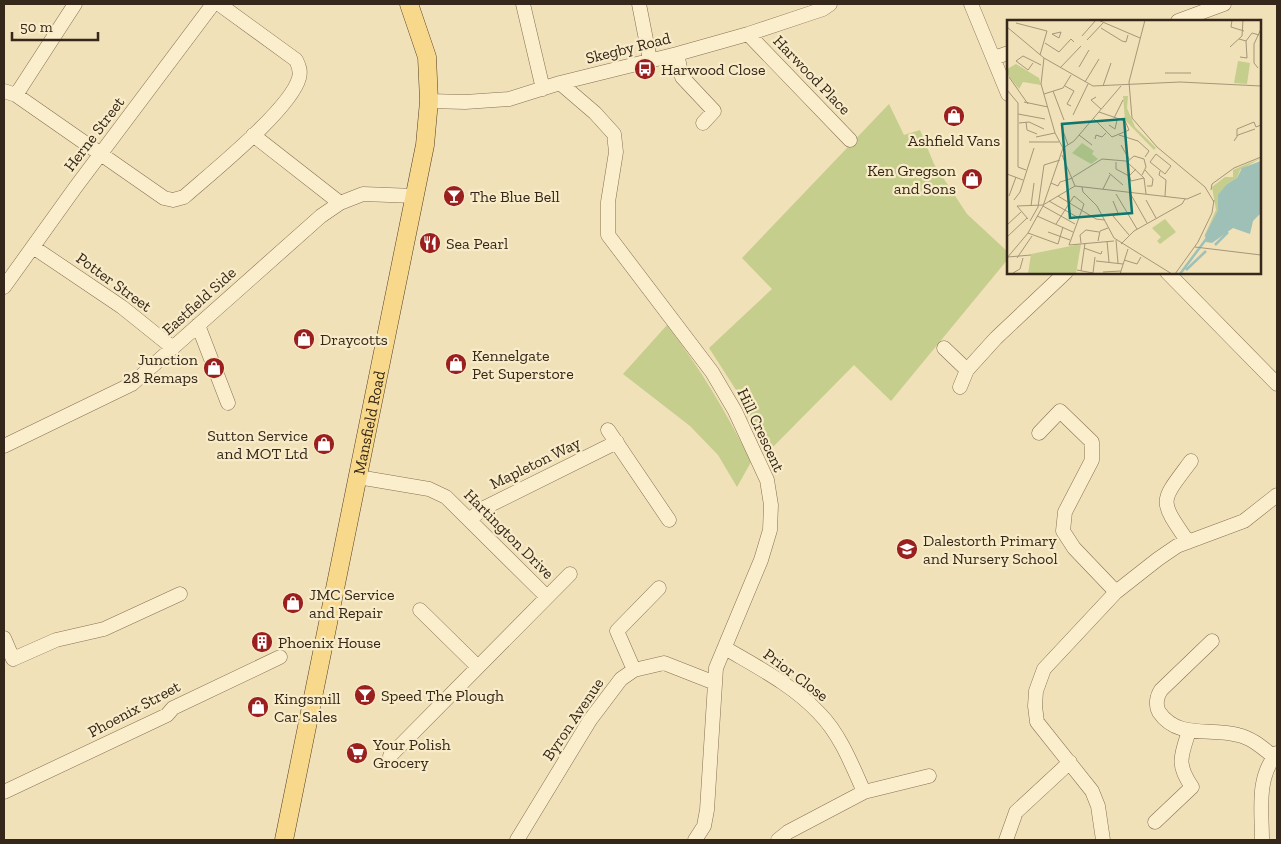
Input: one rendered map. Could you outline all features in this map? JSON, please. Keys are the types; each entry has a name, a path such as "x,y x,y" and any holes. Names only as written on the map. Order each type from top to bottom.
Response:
{"main road":[{"name":"Mansfield Road","path":"284,840 425,145 429,102 427,57 409,4"}],"street":[{"path":"75,4 10,93 100,156 164,198 173,200 184,198 269,119 295,87 300,69 296,60 219,4"},
{"name":"Herne Street","path":"4,287 213,4"},
{"path":"523,4 543,89"},
{"path":"639,4 650,60"},
{"name":"Skegby Road","path":"429,102 509,99 560,83 748,34 823,9 830,4"},
{"path":"971,4 1007,91"},
{"path":"1181,20 1224,4"},
{"name":"Harwood Place","path":"748,34 850,140"},
{"path":"994,58 1007,53"},
{"path":"677,54 682,77 714,111 703,123"},
{"name":"Hill Crescent","path":"560,83 594,113 614,134 616,152 608,202 608,235 712,372 735,410 767,480 771,505 770,530 761,560 716,668 707,810 700,838"},
{"path":"253,135 340,203"},
{"name":"Eastfield Side","path":"4,446 132,384 321,216 340,203 363,194 415,196"},
{"name":"Potter Street","path":"33,247 122,307 173,348"},
{"path":"960,387 967,370 996,338 1064,274"},
{"path":"1169,274 1277,384"},
{"path":"198,325 228,403"},
{"path":"944,348 967,370"},
{"path":"1039,433 1060,411 1092,442 1092,460 1065,512 1063,531 1074,548 1116,592"},
{"path":"608,430 669,520"},
{"name":"Mapleton Way","path":"470,520 482,509 617,442"},
{"path":"1188,542 1166,511 1165,504 1169,490 1191,461"},
{"name":"Hartington Drive","path":"358,477 429,489 446,497 547,597"},
{"path":"1103,840 1098,806 1092,791 1037,722 1034,706 1036,692 1044,669 1116,592 1158,558 1188,542 1244,521 1277,495"},
{"path":"390,756 570,574"},
{"path":"634,670 617,630 658,588"},
{"path":"4,638 13,658 56,640 104,629 180,594"},
{"path":"420,610 477,666"},
{"path":"1212,641 1157,696 1158,709 1164,718 1189,731 1238,735 1251,740 1276,755 1263,782 1259,804 1262,840"},
{"name":"Prior Close","path":"725,648 776,678 820,713 846,751 864,792"},
{"name":"Phoenix Street","path":"4,792 167,716 173,708 280,657"},
{"name":"Byron Avenue","path":"517,840 600,706 621,679 634,670 664,663 715,683"},
{"path":"1155,822 1192,787 1182,773 1181,760 1189,731"},
{"path":"1006,840 1016,812 1070,762"},
{"path":"778,840 788,832 864,792 929,776"}],"green space":[{"path":"889,104 904,135 920,130 934,164 967,214 1007,251 1007,260 891,401 854,365 768,452 738,393 709,348 772,289 742,258"},
{"path":"667,325 712,391 751,462 737,487 718,455 690,426 623,374"}],"place":[{"name":"Harwood Close","path":"645,69"},
{"name":"Ashfield Vans","path":"954,116"},
{"name":"Ken Gregson and Sons","path":"972,179"},
{"name":"The Blue Bell","path":"454,196"},
{"name":"Sea Pearl","path":"430,243"},
{"name":"Draycotts","path":"304,339"},
{"name":"Kennelgate Pet Superstore","path":"456,364"},
{"name":"Junction 28 Remaps","path":"214,368"},
{"name":"Sutton Service and MOT Ltd","path":"324,444"},
{"name":"Dalestorth Primary and Nursery School","path":"907,549"},
{"name":"JMC Service and Repair","path":"293,603"},
{"name":"Phoenix House","path":"262,642"},
{"name":"Speed The Plough","path":"365,695"},
{"name":"Kingsmill Car Sales","path":"258,707"},
{"name":"Your Polish Grocery","path":"357,753"}]}
